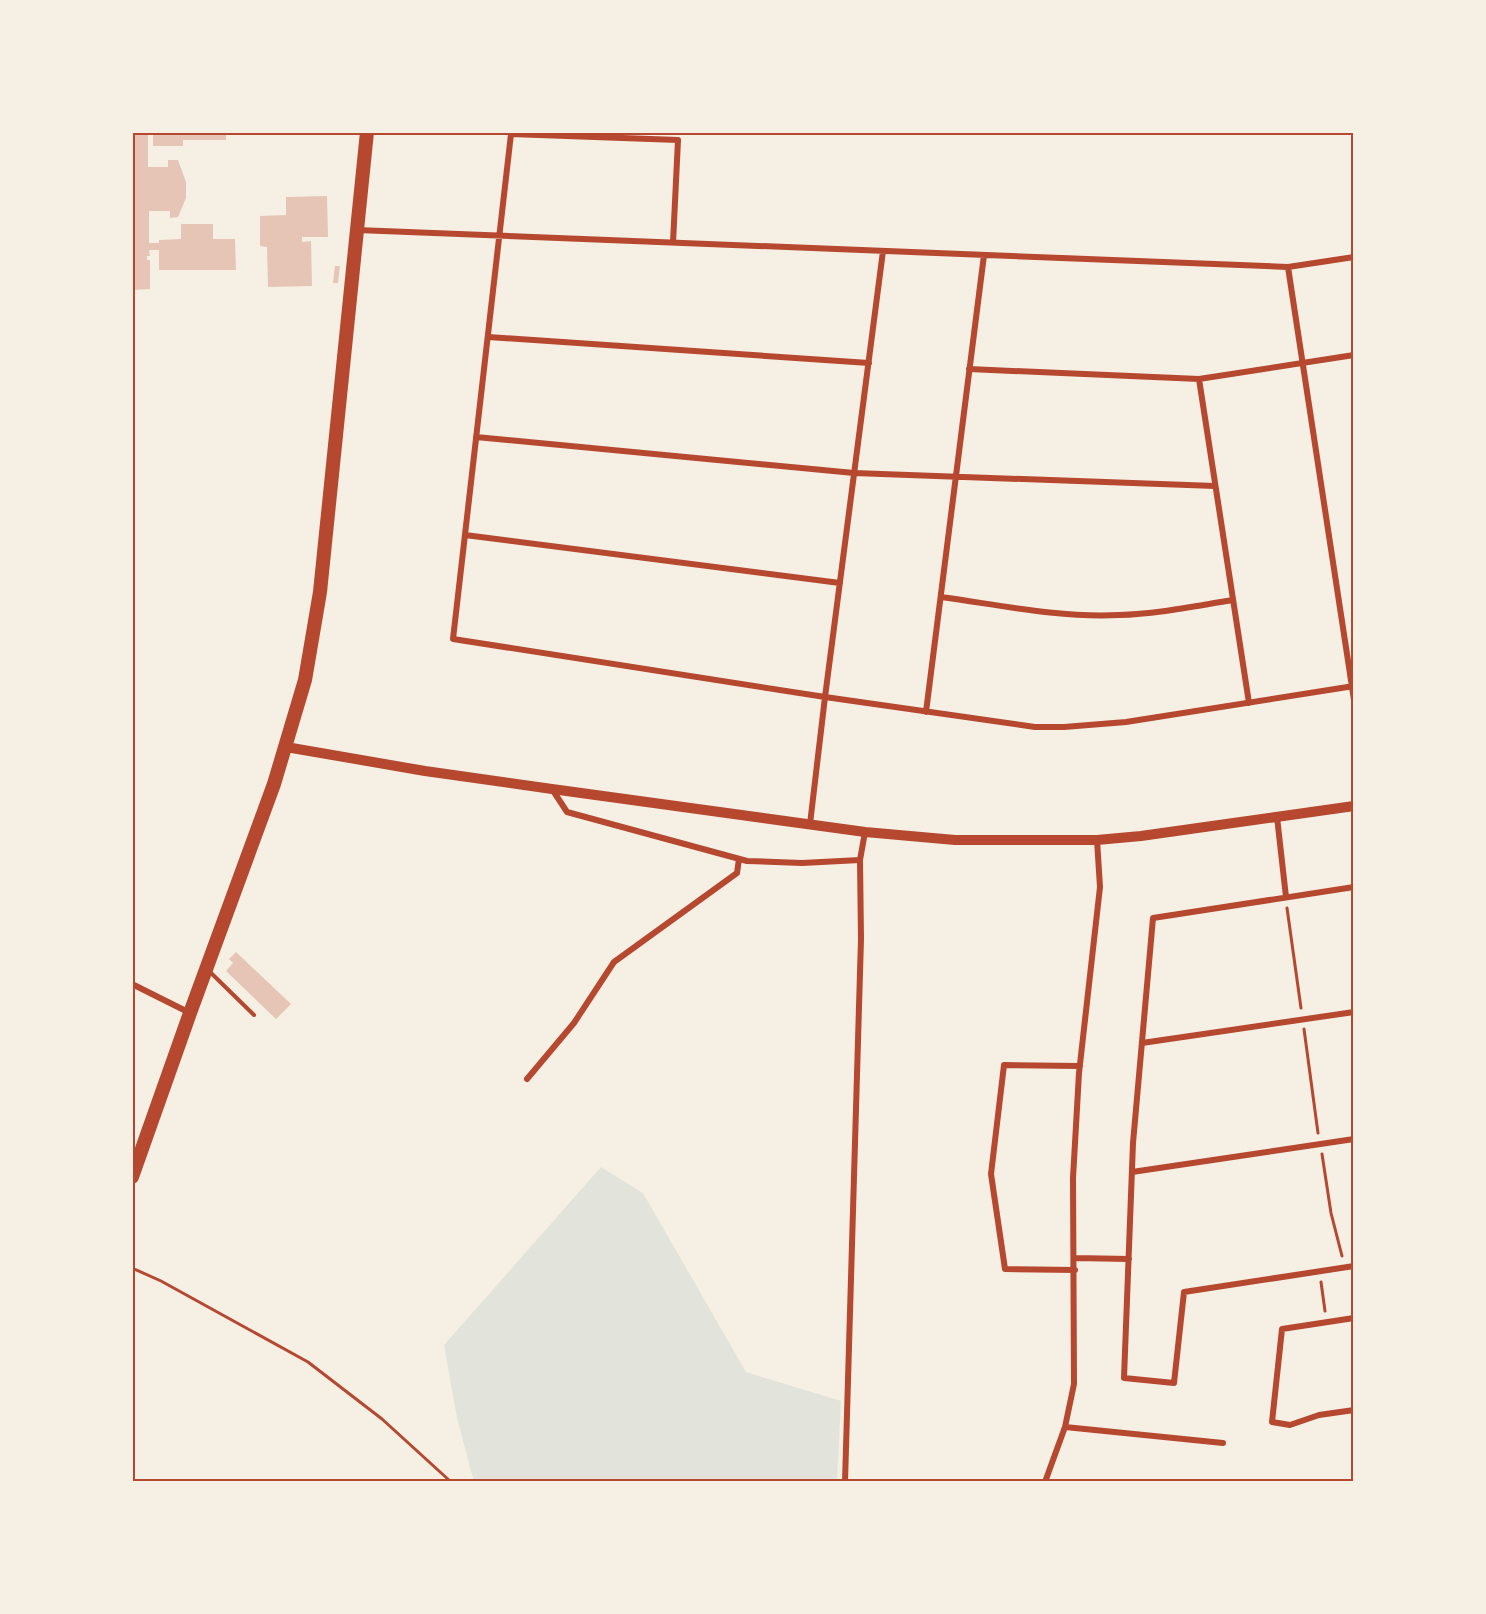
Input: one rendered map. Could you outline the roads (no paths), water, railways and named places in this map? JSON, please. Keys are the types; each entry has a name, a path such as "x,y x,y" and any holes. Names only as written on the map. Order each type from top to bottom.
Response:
{"main road":[{"path":"132,1177 286,747 305,680 320,592 367,132"}],"street":[{"path":"673,243 678,140 511,134 453,639 1023,726 1064,727 1126,722 1353,687"},
{"path":"357,230 1288,267 1354,256"},
{"path":"810,824 883,251"},
{"path":"926,712 984,255"},
{"path":"1288,267 1354,700"},
{"path":"488,337 869,363"},
{"path":"969,369 1199,379 1354,355"},
{"path":"1199,379 1249,703"},
{"path":"476,437 854,473 1215,486"},
{"path":"465,535 840,583"},
{"path":"941,597 1053,612 1105,615 1160,612 1233,600"},
{"path":"286,747 414,770 865,832 955,840 1097,840 1141,836 1354,806"},
{"path":"552,789 567,812 747,861 802,863 860,860"},
{"path":"1277,817 1286,897"},
{"path":"845,1482 861,939 860,860 865,832"},
{"path":"1045,1482 1065,1427 1074,1384 1073,1178 1080,1066 1100,887 1097,840"},
{"path":"527,1079 574,1023 614,962 737,873 739,859"},
{"path":"1354,887 1153,918 1132,1172 1124,1378 1174,1383 1184,1292 1354,1266"},
{"path":"132,984 189,1013"},
{"path":"1142,1043 1354,1012"},
{"path":"1075,1270 1005,1269 991,1174 1004,1065 1080,1066"},
{"path":"1132,1172 1354,1139"},
{"path":"1075,1258 1129,1259"},
{"path":"1354,1318 1282,1329 1272,1422 1290,1425 1319,1415 1354,1410"},
{"path":"1065,1427 1223,1443"}],"lane":[{"path":"206,969 254,1015"}]}
